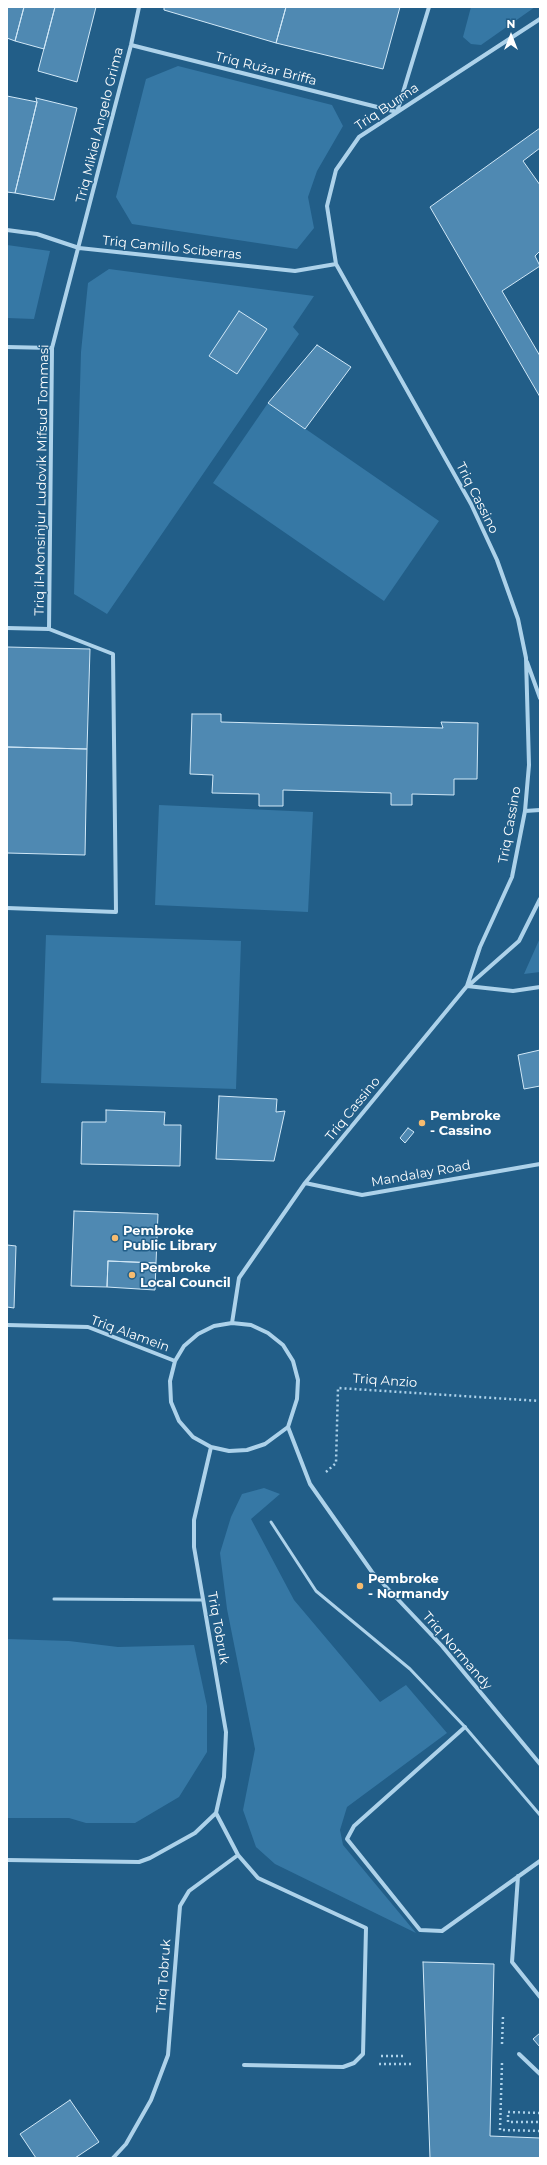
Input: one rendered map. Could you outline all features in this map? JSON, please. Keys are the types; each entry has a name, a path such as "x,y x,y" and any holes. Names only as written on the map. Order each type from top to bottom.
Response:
{"street":[{"name":"Triq Mikiel Angelo Grima","path":"79,248 131,45 139,7"},
{"path":"397,112 429,7"},
{"name":"Triq Burma","path":"336,264 326,206 336,170 359,137 540,19"},
{"name":"Triq Rużar Briffa","path":"131,45 397,112"},
{"name":"Triq Camillo Sciberras","path":"7,230 37,234 79,248 295,271 336,264"},
{"name":"Triq il-Monsinjur Ludovik Mifsud Tommasi","path":"7,908 116,912 113,654 49,629 52,348 79,248"},
{"name":"Triq Cassino","path":"232,1323 239,1278 305,1183 467,986 480,946 512,877 525,811 529,765 526,658 518,620 497,560 471,504 336,264"},
{"path":"7,347 52,348"},
{"path":"7,628 49,629"},
{"path":"526,658 540,698"},
{"path":"525,811 540,810"},
{"path":"467,986 519,941 540,898"},
{"path":"467,986 513,991 540,987"},
{"name":"Mandalay Road","path":"305,1183 362,1195 540,1164"},
{"path":"232,1323 251,1325 268,1333 283,1346 293,1361 298,1380 297,1399 288,1427 265,1444 247,1450 229,1451 211,1447 193,1437 179,1421 171,1402 170,1381 175,1361 184,1346 198,1334 214,1326 232,1323"},
{"name":"Triq Alamein","path":"7,1325 88,1327 175,1361"},
{"name":"Triq Normandy","path":"288,1427 310,1484 372,1572 442,1646 540,1764"},
{"name":"Triq Tobruk","path":"211,1447 194,1520 194,1547 226,1732 224,1777 216,1813"},
{"path":"465,1727 354,1826 347,1839 420,1930 442,1931 540,1861"},
{"path":"7,1860 139,1862 150,1858 195,1833 216,1813 238,1855 258,1878 366,1928 363,2054 354,2063 343,2067 244,2065"},
{"name":"Triq Tobruk","path":"113,2158 126,2144 151,2100 168,2055 180,1906 189,1891 238,1855"},
{"path":"518,1876 512,1962 540,1997"},
{"path":"519,2054 540,2074"}],"lane":[{"path":"271,1522 316,1591 410,1669 465,1727 540,1815"},
{"path":"54,1599 203,1600"}],"path":[{"name":"Triq Anzio","path":"310,1484 336,1463 338,1388 540,1401"},
{"path":"502,2046 503,2016"},
{"path":"378,2056 404,2056"},
{"path":"502,2062 500,2130 540,2131"},
{"path":"372,2064 414,2064"},
{"path":"540,2113 508,2112 508,2122 540,2122"}],"shaded area":[{"path":"471,7 535,7 481,45 471,44 463,37"},
{"path":"178,66 332,105 343,126 317,171 308,197 314,228 297,249 132,224 116,197 146,79"},
{"path":"7,245 50,251 34,319 7,318"},
{"path":"109,269 314,296 293,327 299,334 107,614 74,594 81,352 88,283"},
{"path":"268,403 439,521 384,601 213,483"},
{"path":"159,805 313,812 308,912 155,905"},
{"path":"46,935 241,941 236,1089 41,1083"},
{"path":"540,938 540,972 524,974"},
{"path":"264,1488 280,1494 251,1519 294,1600 380,1702 406,1685 447,1733 347,1807 340,1830 343,1845 416,1933 275,1864 256,1847 243,1810 255,1749 227,1609 220,1553 231,1517 242,1494"},
{"path":"7,1639 69,1641 118,1647 194,1645 207,1706 207,1752 179,1797 135,1823 86,1823 69,1818 7,1818"}],"building":[{"path":"7,7 24,7 15,41 7,38"},
{"path":"24,7 55,7 44,49 15,41"},
{"path":"55,7 96,7 77,82 38,71"},
{"path":"164,7 286,7 276,43 164,10"},
{"path":"286,7 400,7 383,69 276,43"},
{"path":"7,96 37,102 15,193 7,192"},
{"path":"36,98 77,108 54,200 15,193 37,102"},
{"path":"540,128 540,148 523,161 540,185 540,251 535,256 540,266 502,291 540,356 540,397 430,207"},
{"path":"239,311 267,329 237,374 209,356"},
{"path":"317,345 351,367 305,429 268,403"},
{"path":"7,647 90,649 87,749 7,747"},
{"path":"192,714 221,714 221,722 443,728 441,722 478,723 477,779 454,779 454,795 412,794 412,805 391,805 391,793 283,790 283,806 259,806 259,794 212,793 213,775 190,774"},
{"path":"7,747 87,749 85,855 7,853"},
{"path":"540,1050 540,1086 524,1089 518,1055"},
{"path":"219,1096 277,1099 276,1112 285,1111 274,1161 216,1159"},
{"path":"106,1110 165,1112 164,1125 181,1125 180,1166 81,1164 82,1122 106,1122"},
{"path":"408,1128 414,1132 405,1143 400,1138"},
{"name":"Pembroke Public Library","path":"74,1211 158,1214 156,1263 108,1261 107,1287 71,1286"},
{"path":"7,1245 16,1246 14,1308 7,1307"},
{"name":"Pembroke Local Council","path":"108,1261 156,1263 155,1290 107,1287"},
{"path":"423,1962 494,1964 490,2136 540,2138 540,2158 430,2158"},
{"path":"540,2033 540,2047 533,2039"},
{"path":"70,2100 99,2142 75,2158 36,2158 20,2134"}],"place":[{"name":"Pembroke - Cassino","path":"422,1123"},
{"name":"Pembroke Public Library","path":"115,1238"},
{"name":"Pembroke Local Council","path":"132,1275"},
{"name":"Pembroke - Normandy","path":"360,1586"}]}
